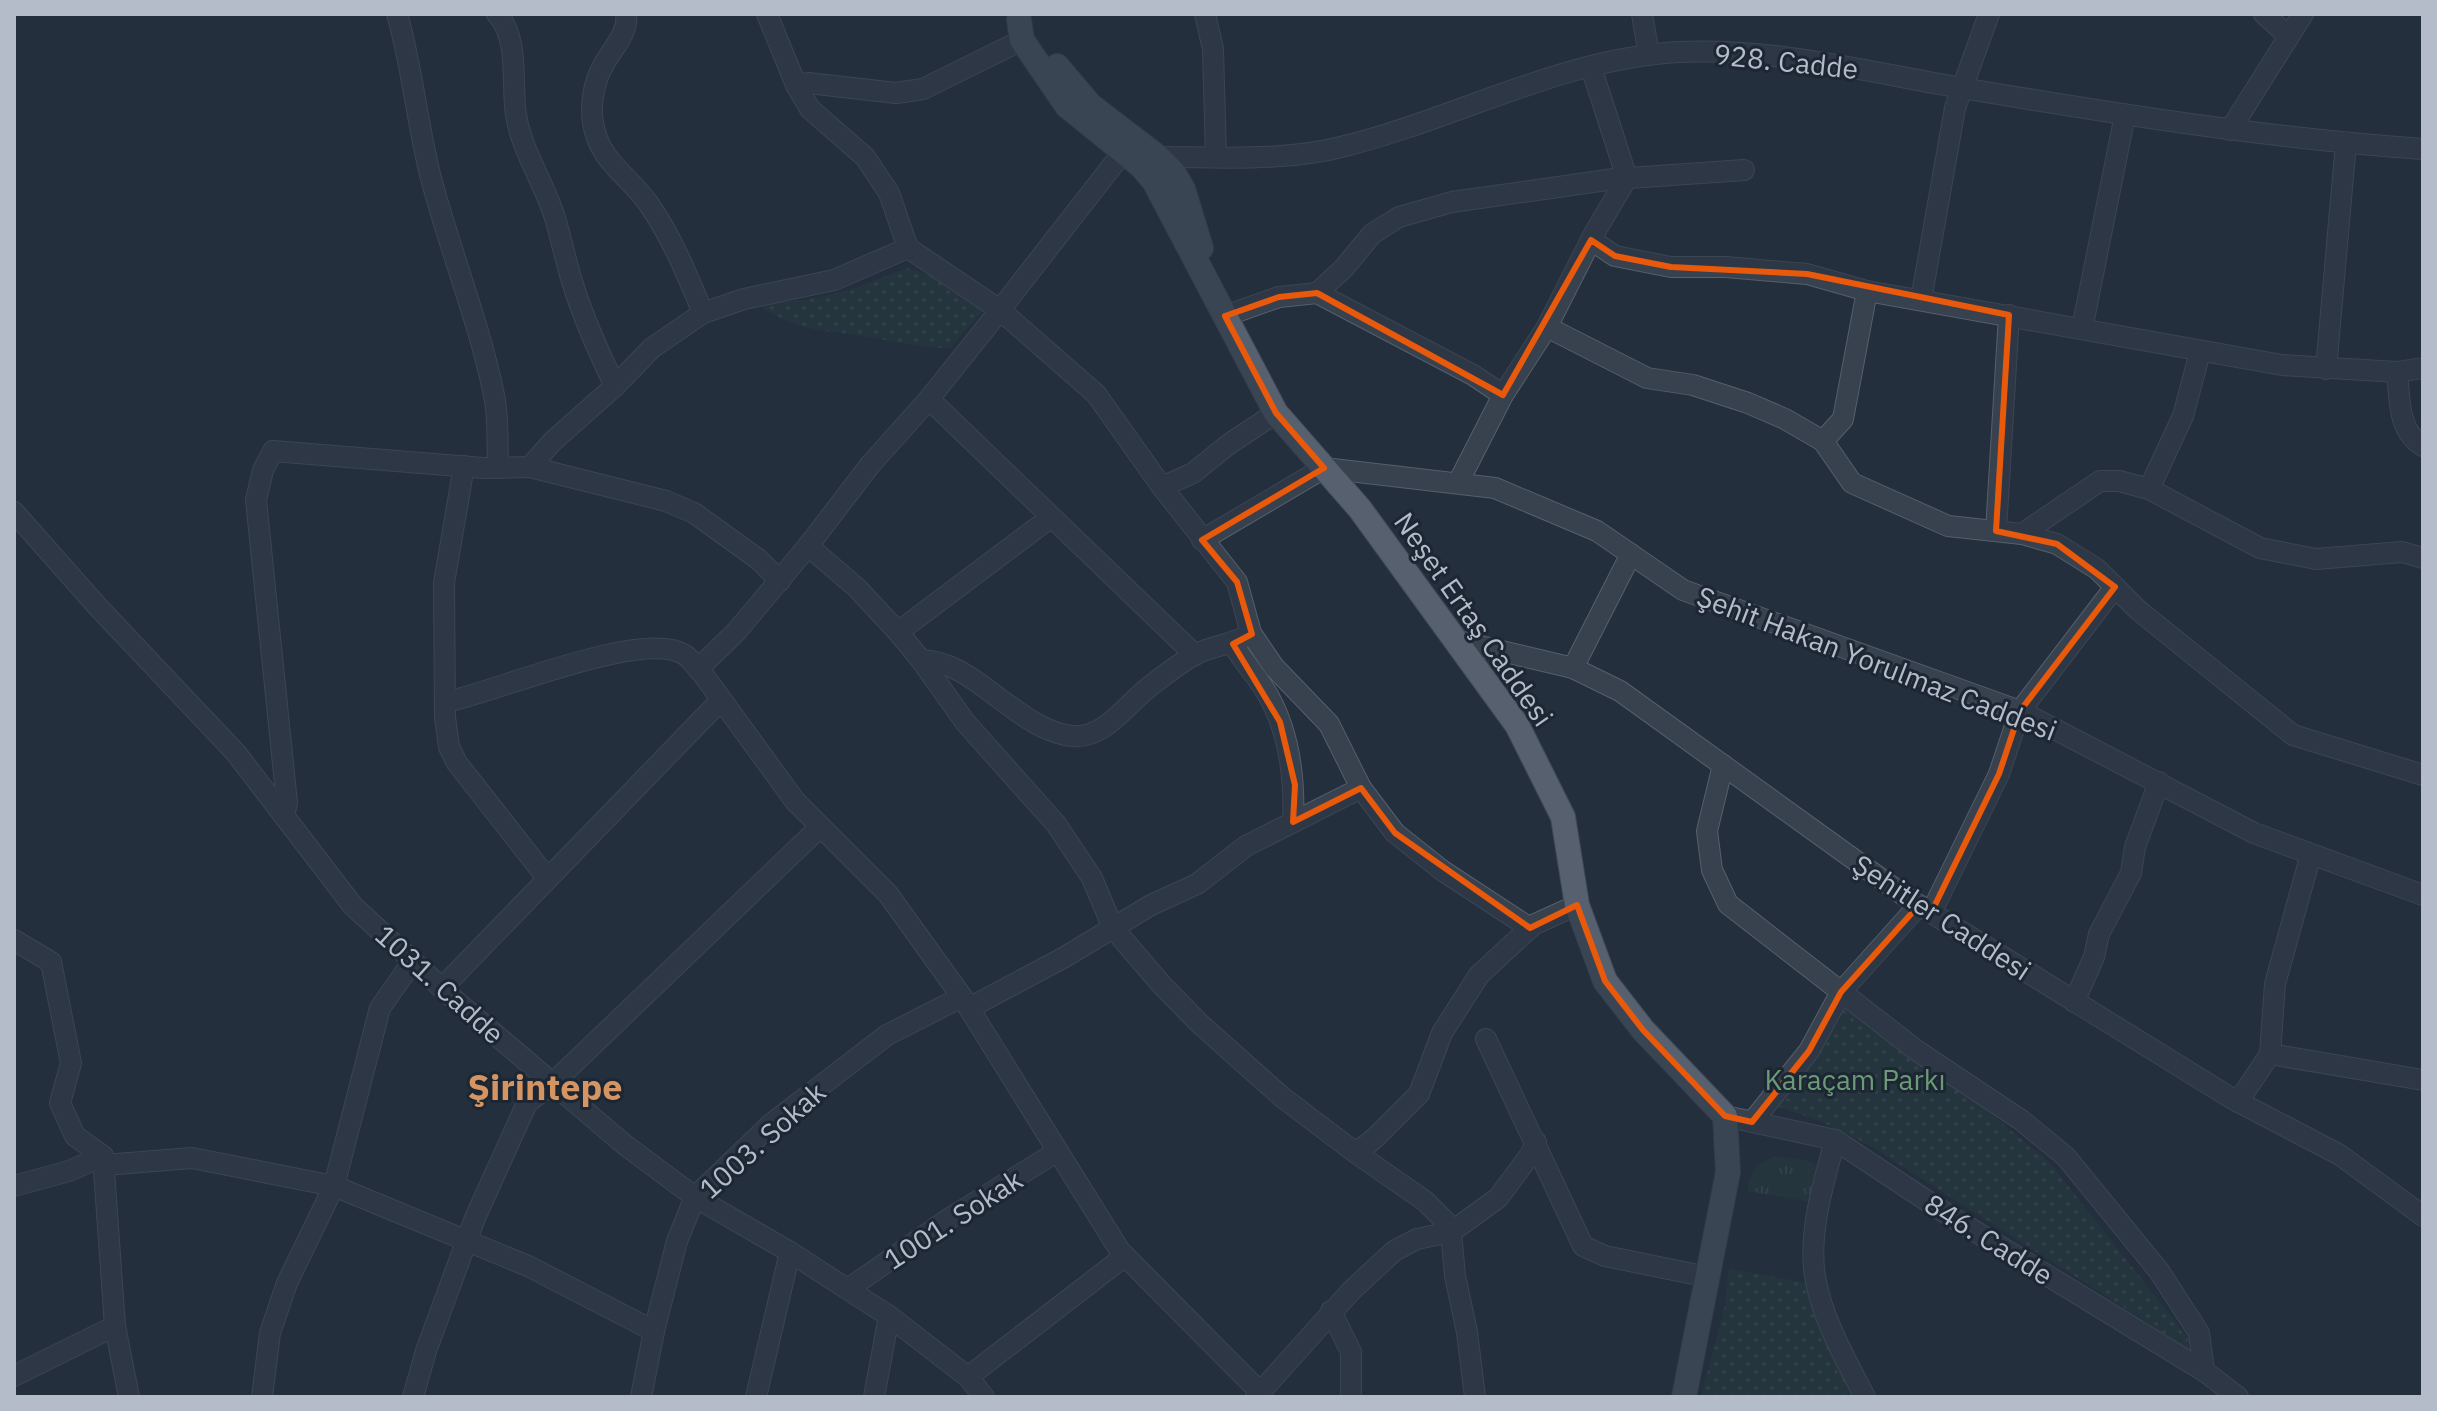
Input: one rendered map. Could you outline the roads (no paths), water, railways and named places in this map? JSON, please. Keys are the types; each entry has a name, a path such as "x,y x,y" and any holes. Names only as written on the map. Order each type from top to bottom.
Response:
{"main road":[{"name":"Neşet Ertaş Caddesi","path":"1019,25 1067,106 1154,181 1276,413 1360,509 1517,725 1563,817 1577,905 1605,981 1643,1030 1725,1116"},
{"name":"Neşet Ertaş Caddesi","path":"1019,25 1090,105 1158,157 1183,189 1213,293"},
{"path":"1127,156 1158,157"},
{"path":"1684,1397 1728,1172 1725,1116"}],"street":[{"path":"397,14 408,53 417,119 432,184 460,267 494,394 498,468"},
{"path":"497,14 506,24 516,113 523,144 555,216 571,278 595,345 615,386"},
{"path":"626,14 623,35 603,66 592,97 597,140 614,168 646,201 676,247 703,313"},
{"path":"767,14 796,85 810,109 865,157 889,193 908,248 1000,310 1096,394 1162,487 1237,582 1251,633 1274,667 1329,724 1361,788 1395,833 1443,871 1530,928"},
{"path":"1205,14 1213,49 1216,157"},
{"path":"1642,14 1649,55"},
{"path":"1921,300 1955,108 1989,14"},
{"path":"2264,14 2288,36"},
{"path":"2230,130 2303,14"},
{"path":"796,85 808,83 896,93 923,89 1019,25"},
{"name":"928. Cadde","path":"1158,157 1285,157 1341,147 1390,134 1529,85 1591,67 1649,55 1710,52 1787,57 2230,130 2423,149"},
{"path":"1458,483 1503,395 1547,327 1627,178 1591,67"},
{"path":"2082,329 2125,115"},
{"path":"2326,369 2346,143"},
{"path":"698,669 736,632 780,581 870,465 929,399 1127,156"},
{"path":"1317,293 1344,268 1372,234 1399,217 1452,202 1627,178 1744,170"},
{"path":"1591,240 1615,256 1671,267 1726,267 1807,274 1867,291 2282,365 2397,372 2423,368"},
{"path":"530,467 552,442 652,348 703,313 744,299 834,280 908,248"},
{"path":"1823,441 1843,419 1867,291"},
{"path":"1225,316 1279,297 1317,293 1473,375 1503,395"},
{"path":"1996,531 2009,315"},
{"path":"1547,327 1647,378 1693,385 1785,419 1823,441 1852,483 1948,526 2022,534 2057,544 2097,569 2138,610 2293,735 2423,775"},
{"path":"2149,489 2183,416 2200,352"},
{"path":"2397,372 2405,427 2410,437 2423,446"},
{"path":"929,399 1195,655"},
{"path":"1162,487 1193,473 1229,444 1276,413"},
{"path":"284,816 287,803 256,500 263,470 273,451 464,466 530,467 666,501 694,513 758,559 780,581"},
{"path":"464,466 444,583 449,747 457,763 547,878"},
{"path":"1202,540 1324,468"},
{"name":"Şehit Hakan Yorulmaz Caddesi","path":"1324,468 1495,488 1597,531 1683,590 2020,711 2254,833 2423,895"},
{"path":"2022,534 2100,481 2119,481 2149,489 2260,548 2316,559 2402,552 2423,558"},
{"name":"1031. Cadde","path":"14,512 109,619 236,753 353,906 442,988 625,1145 695,1197 790,1252 889,1316 968,1377 984,1397"},
{"path":"898,632 1050,518"},
{"path":"808,546 857,588 898,632 965,722 1056,824 1092,878 1113,928 1199,1023 1282,1097 1425,1201 1446,1222 1451,1232 1475,1397"},
{"path":"1573,668 1631,554"},
{"path":"1752,1122 1809,1051 1841,992 1925,909 1999,774 2020,711 2115,587"},
{"path":"921,660 939,660 956,668 1041,726 1073,736 1088,735 1101,729 1148,688 1195,655 1233,644 1251,633"},
{"name":"Şehitler Caddesi","path":"1455,640 1573,668 1620,691 1925,909 2238,1102 2340,1155 2423,1216"},
{"path":"1233,644 1264,689 1280,722 1295,785 1293,822"},
{"path":"446,702 573,661 658,647 685,654 771,771 820,827 888,894 965,1002 1125,1256 1258,1394 1331,1311 1394,1251 1417,1239 1451,1232 1498,1198 1536,1142"},
{"path":"442,988 721,700"},
{"path":"1723,765 1707,831 1712,870 1728,904 1916,1050 2021,1120 2066,1157 2159,1271 2199,1333 2204,1371"},
{"path":"2074,1002 2094,957 2099,934 2131,873 2140,832 2159,782"},
{"name":"1003. Sokak","path":"641,1397 677,1241 695,1197 771,1124 887,1035 1063,958 1151,905 1197,884 1246,846 1361,788"},
{"path":"413,1397 426,1351 467,1241 527,1103 552,1084 820,827"},
{"path":"2238,1102 2270,1054 2275,984 2311,854"},
{"path":"1356,1153 1419,1094 1442,1033 1479,975 1530,928 1577,905"},
{"path":"14,940 51,962 71,1063 60,1103 75,1136 104,1160 115,1326 129,1397"},
{"path":"262,1397 270,1333 287,1283 334,1186 380,1008 413,961"},
{"path":"1486,1039 1583,1246 1605,1256 1708,1277"},
{"path":"2270,1054 2423,1080"},
{"name":"846. Cadde","path":"1725,1116 1835,1140 1950,1216 2204,1371 2238,1397"},
{"path":"1835,1140 1817,1219 1814,1275 1830,1330 1865,1397"},
{"name":"1001. Sokak","path":"848,1289 947,1220 1058,1151"},
{"path":"14,1186 104,1160 192,1158 334,1186 528,1266 654,1331"},
{"path":"756,1397 790,1252"},
{"path":"968,1377 1125,1256"},
{"path":"1331,1311 1351,1352 1351,1397"},
{"path":"874,1397 889,1316"},
{"path":"14,1376 115,1326"}],"district":[{"name":"Şirintepe","path":"545,1086"}],"park label":[{"name":"Karaçam Parkı","path":"1855,1079"}]}
